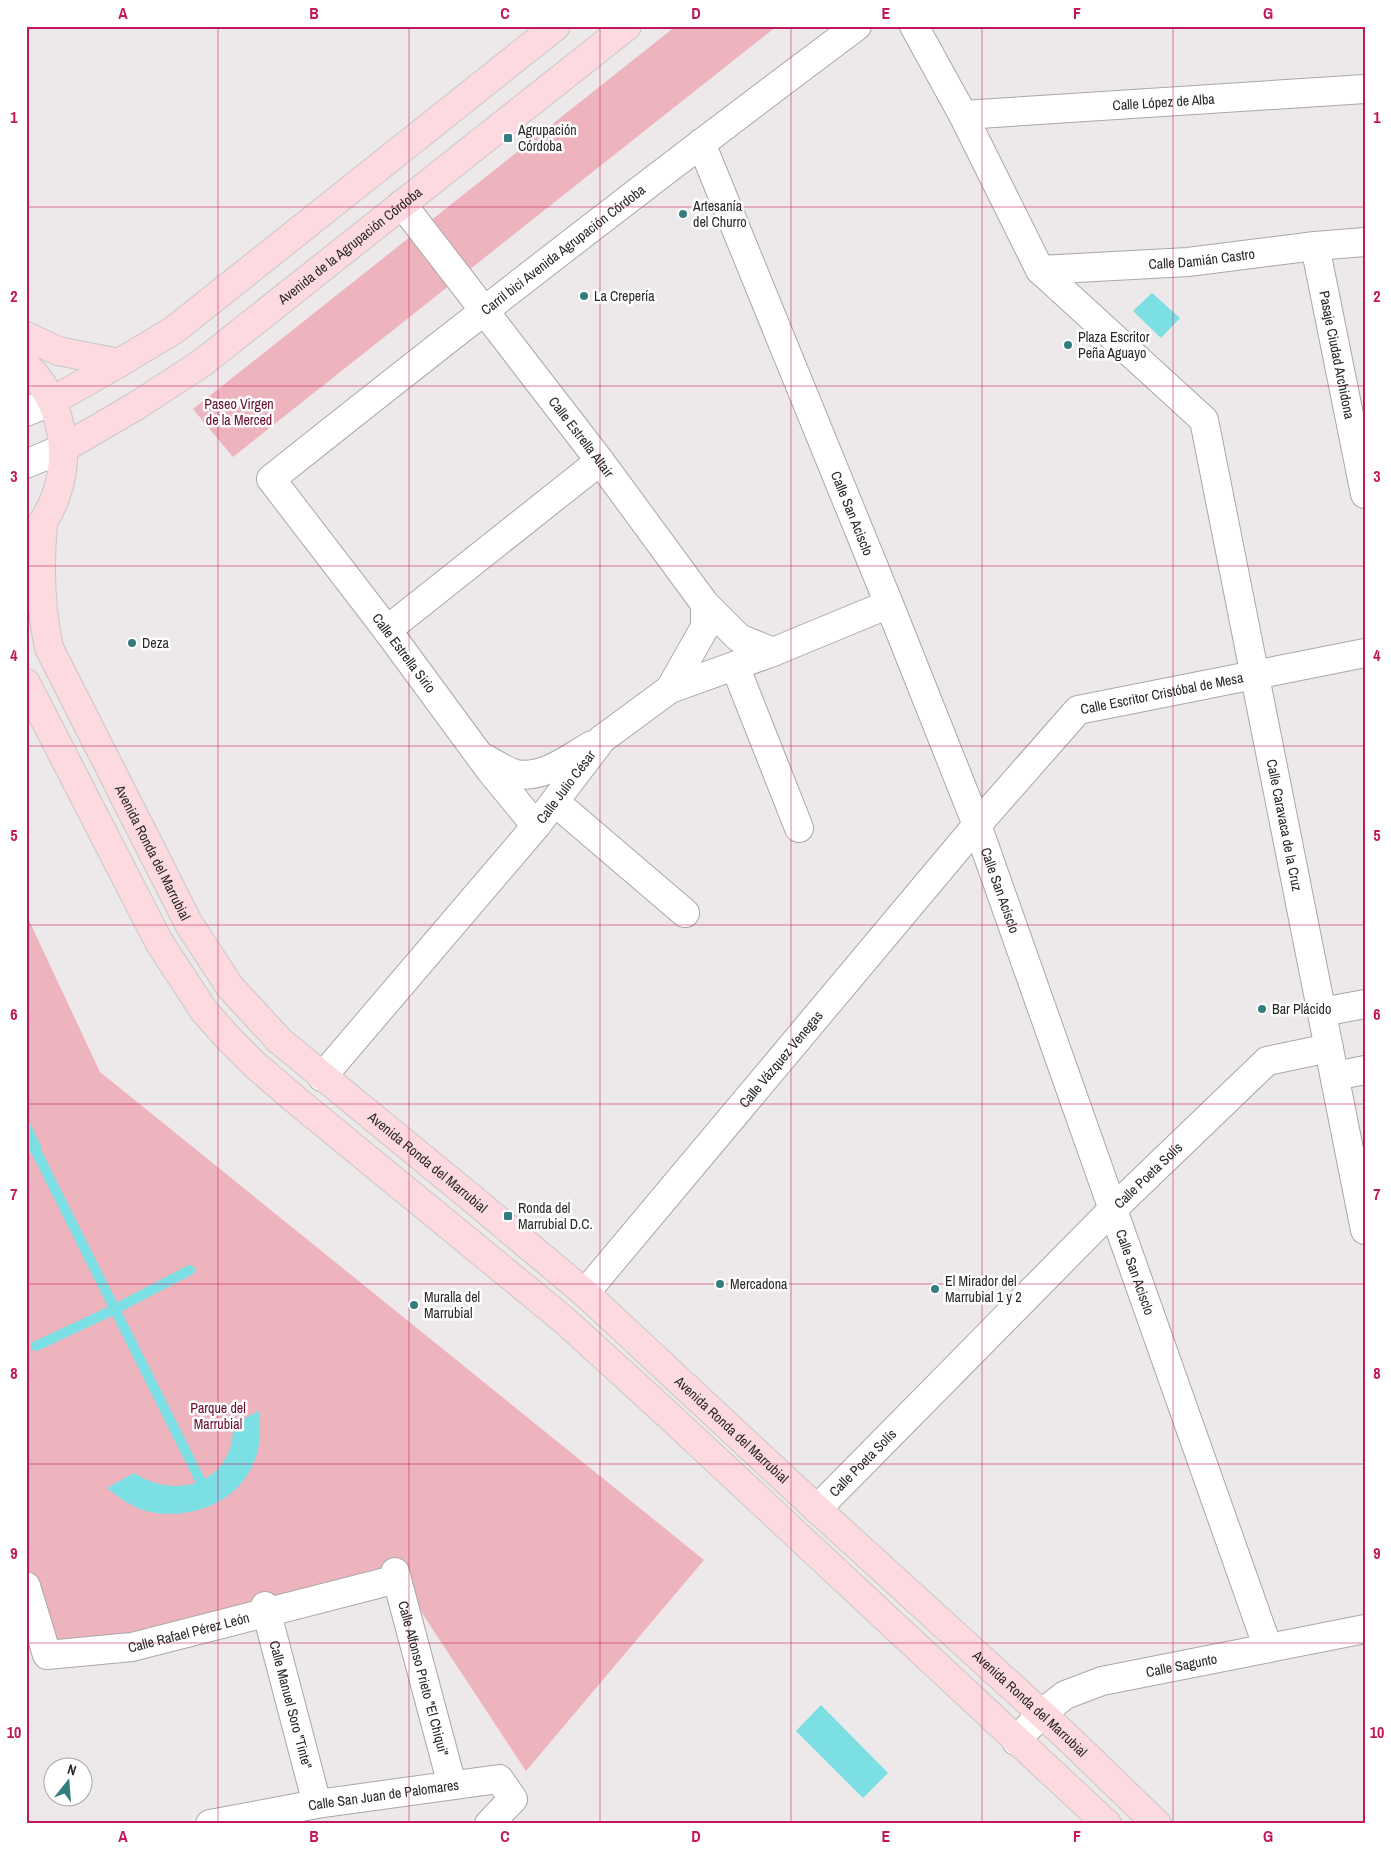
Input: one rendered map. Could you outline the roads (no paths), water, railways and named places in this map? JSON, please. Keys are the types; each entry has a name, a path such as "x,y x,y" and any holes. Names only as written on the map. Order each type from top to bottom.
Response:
{"main road":[{"path":"52,401 119,364 174,330 556,26"},
{"name":"Avenida de la Agrupación Córdoba","path":"64,448 136,406 202,363 626,26"},
{"path":"26,336 58,351 119,364"},
{"path":"26,365 42,384 52,401 60,424 64,448 60,488 52,507 34,533"},
{"name":"Avenida Ronda del Marrubial","path":"34,533 43,620 49,648 189,924 230,987 280,1041 585,1293 1041,1714 1157,1824"},
{"path":"26,683 159,942 204,1011 228,1039 255,1066 564,1320 1107,1824"}],"street":[{"name":"Carril bici Avenida Agrupación Córdoba","path":"271,479 484,310 857,26"},
{"path":"914,26 964,115 1040,270"},
{"name":"Calle López de Alba","path":"964,115 1365,89"},
{"name":"Calle San Acisclo","path":"701,143 977,825 1268,1648"},
{"name":"Calle Estrella Altair","path":"402,204 600,461 706,604 739,638 773,652"},
{"name":"Calle Damián Castro","path":"1040,270 1188,262 1315,246 1365,242"},
{"name":"Pasaje Ciudad Archidona","path":"1315,246 1365,494"},
{"name":"Calle Caravaca de la Cruz","path":"1040,270 1204,420 1256,673 1365,1230"},
{"path":"26,412 52,401"},
{"path":"26,464 64,448"},
{"path":"387,630 600,461"},
{"name":"Calle Estrella Sirio","path":"271,479 387,630 480,756 536,826"},
{"path":"670,690 705,627 706,604"},
{"name":"Calle Julio César","path":"322,1077 536,826 602,739 670,690 773,652 889,604"},
{"name":"Calle Escritor Cristóbal de Mesa","path":"977,825 1078,710 1256,673 1365,653"},
{"path":"735,666 799,828"},
{"path":"480,756 514,774 532,775 551,769 602,739"},
{"path":"555,802 685,913"},
{"name":"Calle Vázquez Venegas","path":"585,1293 977,825"},
{"path":"1322,1012 1365,1004"},
{"name":"Calle Poeta Solís","path":"817,1509 1112,1210 1266,1061 1329,1048"},
{"path":"1335,1076 1365,1070"},
{"name":"Calle Rafael Pérez León","path":"26,1586 47,1655 132,1647 266,1609 396,1576"},
{"name":"Calle Alfonso Prieto \"El Chiqui\"","path":"396,1576 452,1785"},
{"name":"Calle Manuel Soro \"Tinte\"","path":"266,1609 317,1804"},
{"name":"Calle Sagunto","path":"1016,1741 1041,1714 1065,1695 1102,1681 1365,1629"},
{"name":"Calle San Juan de Palomares","path":"210,1824 317,1804 499,1779 513,1799 489,1824"}],"water":[{"path":"1152,293 1180,318 1161,338 1133,311"},
{"path":"26,1115 42,1148 28,1154 26,1150"},
{"path":"259,1411 259,1443 250,1470 240,1484 228,1495 213,1504 197,1510 163,1514 135,1507 107,1488 134,1473 151,1482 169,1486 186,1485 201,1481 214,1472 225,1460 231,1444 233,1424"},
{"path":"821,1705 888,1773 863,1798 796,1731"}],"waterway":[{"path":"36,1151 201,1482"},
{"path":"36,1346 115,1309 190,1270"}],"place":[{"name":"Agrupación Córdoba","path":"508,138"},
{"name":"Artesanía del Churro","path":"683,214"},
{"name":"La Crepería","path":"584,296"},
{"name":"Plaza Escritor Peña Aguayo","path":"1068,345"},
{"name":"Deza","path":"132,643"},
{"name":"Bar Plácido","path":"1262,1009"},
{"name":"Ronda del Marrubial D.C.","path":"508,1216"},
{"name":"Mercadona","path":"720,1284"},
{"name":"El Mirador del Marrubial 1 y 2","path":"935,1289"},
{"name":"Muralla del Marrubial","path":"414,1305"}],"park label":[{"name":"Paseo Virgen de la Merced","path":"239,412"},
{"name":"Parque del Marrubial","path":"218,1416"}]}
